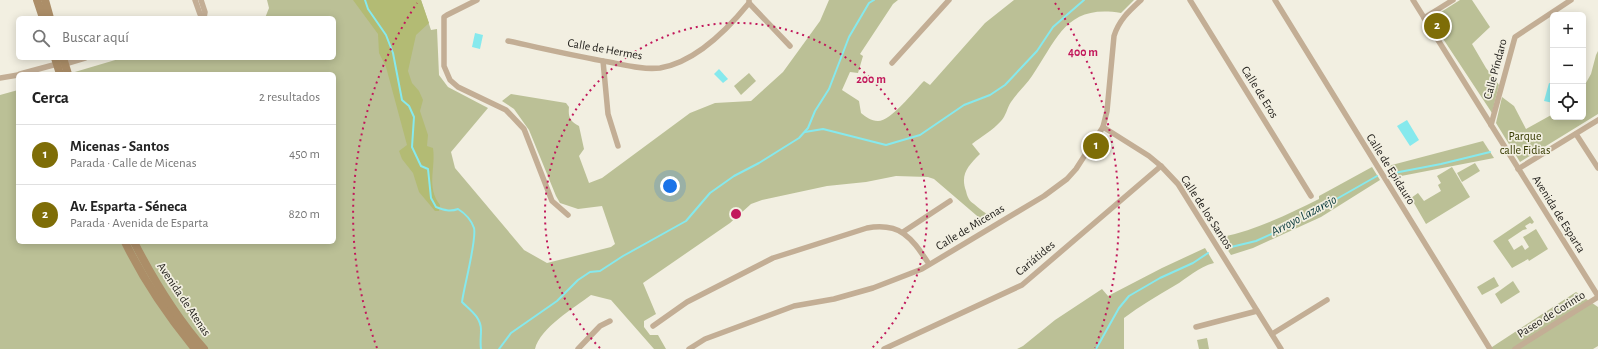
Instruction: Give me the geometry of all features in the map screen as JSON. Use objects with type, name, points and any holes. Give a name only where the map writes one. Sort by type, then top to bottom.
[{"type":"main road","points":[[37,0],[42,16]]},
{"type":"main road","points":[[45,0],[49,16]]},
{"type":"main road","points":[[60,61],[60,72]]},
{"type":"main road","points":[[60,61],[67,72]]},
{"type":"main road","name":"Avenida de Atenas","points":[[126,244],[142,274],[171,319],[195,349]]},
{"type":"main road","name":"Avenida de Atenas","points":[[135,244],[157,283],[177,314],[204,349]]},
{"type":"street","points":[[195,0],[200,14],[203,16]]},
{"type":"street","points":[[201,0],[205,12],[204,16]]},
{"type":"street","points":[[476,0],[444,17],[444,66],[450,80],[458,87],[506,110],[524,129],[552,201],[568,214]]},
{"type":"street","points":[[892,63],[949,0]]},
{"type":"street","name":"Calle de Micenas","points":[[689,349],[705,339],[794,306],[834,299],[894,281],[929,264],[1044,196],[1067,179],[1087,153],[1104,127],[1107,112],[1112,44],[1116,28],[1123,18],[1141,0]]},
{"type":"street","name":"Calle de Eros","points":[[1190,0],[1311,196]]},
{"type":"street","name":"Calle de Epidauro","points":[[1275,0],[1490,349]]},
{"type":"street","name":"Avenida de Esparta","points":[[1413,0],[1598,297]]},
{"type":"street","points":[[1424,18],[1453,0]]},
{"type":"street","name":"Calle Píndaro","points":[[1491,125],[1515,36],[1571,0]]},
{"type":"street","name":"Calle de Hermes","points":[[508,41],[635,67],[660,68],[685,60],[698,52],[731,23],[749,1],[790,46]]},
{"type":"street","points":[[25,72],[60,61]]},
{"type":"street","points":[[603,61],[608,114],[618,146]]},
{"type":"street","points":[[0,78],[16,75]]},
{"type":"street","points":[[1518,169],[1598,120]]},
{"type":"street","name":"Calle de los Santos","points":[[1104,127],[1149,156],[1178,184],[1280,349]]},
{"type":"street","points":[[1576,134],[1598,168]]},
{"type":"street","name":"Cariátides","points":[[884,349],[1022,285],[1161,166]]},
{"type":"street","points":[[903,232],[950,202]]},
{"type":"street","points":[[653,326],[687,302],[773,258],[867,228],[882,227],[903,232],[913,241],[929,264]]},
{"type":"street","name":"Paseo de Corinto","points":[[1516,349],[1598,297]]},
{"type":"street","points":[[1272,334],[1327,300]]},
{"type":"street","points":[[1196,327],[1257,311]]},
{"type":"street","points":[[578,349],[600,326],[610,321]]},
{"type":"green space","points":[[267,0],[421,0],[431,30],[437,29],[439,75],[448,87],[488,108],[451,152],[455,168],[524,250],[547,263],[611,247],[615,244],[602,206],[578,209],[560,203],[529,130],[514,109],[502,101],[511,94],[566,103],[569,107],[570,118],[579,126],[584,149],[579,156],[589,183],[602,178],[690,113],[715,103],[751,101],[783,72],[820,21],[829,0],[898,0],[893,4],[860,54],[863,56],[858,73],[850,72],[842,90],[859,101],[861,113],[871,120],[878,121],[883,120],[896,111],[924,81],[930,85],[985,23],[1014,0],[1134,0],[1121,13],[1102,12],[1088,14],[1076,19],[1066,27],[1057,37],[1030,79],[1011,102],[1003,119],[972,144],[980,154],[966,171],[964,185],[966,193],[968,198],[978,208],[991,217],[983,221],[934,179],[928,177],[896,176],[866,182],[827,186],[762,200],[751,204],[730,223],[643,283],[656,314],[644,321],[644,327],[650,335],[658,335],[666,349],[654,349],[611,300],[591,295],[550,326],[538,341],[535,349],[0,349],[0,95],[16,91],[16,244],[336,244],[336,72],[75,72],[115,60],[336,60],[336,16],[266,16],[269,8]]},
{"type":"green space","points":[[353,0],[421,0],[429,23],[416,35],[408,71],[412,83],[419,91],[423,100],[420,111],[428,135],[427,146],[433,148],[432,184],[433,191],[440,205],[439,211],[435,211],[419,192],[413,173],[402,159],[399,151],[407,145],[386,67],[379,53],[378,34]]},
{"type":"green space","points":[[1460,0],[1472,0],[1490,27],[1472,44],[1486,68],[1499,85],[1492,113],[1430,19]]},
{"type":"green space","name":"Parque calle Fidias","points":[[1598,51],[1598,114],[1520,162],[1496,123],[1502,97],[1514,106],[1526,129],[1550,116],[1550,120],[1586,120],[1586,83],[1591,74]]},
{"type":"green space","points":[[749,73],[756,81],[741,95],[734,86]]},
{"type":"green space","points":[[1483,141],[1494,158],[1396,177],[1388,166]]},
{"type":"green space","points":[[1475,163],[1480,171],[1462,182],[1457,173]]},
{"type":"green space","points":[[1372,167],[1380,180],[1321,217],[1253,248],[1231,255],[1221,240],[1222,237],[1260,226],[1307,205],[1319,199],[1319,196]]},
{"type":"green space","points":[[1452,167],[1470,197],[1426,224],[1411,198],[1418,193],[1424,201],[1441,191],[1438,185],[1441,183],[1437,176]]},
{"type":"green space","points":[[1530,216],[1534,222],[1525,226],[1527,229],[1508,240],[1514,250],[1522,245],[1525,250],[1529,247],[1523,237],[1536,229],[1548,249],[1529,261],[1528,259],[1512,268],[1493,241]]},
{"type":"green space","points":[[1205,248],[1214,263],[1198,270],[1124,318],[1124,349],[1017,349],[1023,346],[1055,320],[1102,289],[1108,296]]},
{"type":"green space","points":[[1494,277],[1499,286],[1482,295],[1477,287]]},
{"type":"green space","points":[[1513,281],[1520,292],[1501,304],[1495,294]]},
{"type":"green space","points":[[1576,292],[1598,307],[1598,346],[1593,349],[1489,349]]},
{"type":"green space","points":[[1207,338],[1209,349],[1199,349],[1197,340]]},
{"type":"water","points":[[475,33],[483,35],[480,49],[472,47]]},
{"type":"water","points":[[719,69],[728,79],[723,83],[714,74]]},
{"type":"water","points":[[1549,83],[1550,83],[1550,102],[1544,101]]},
{"type":"water","points":[[1407,120],[1419,140],[1410,146],[1397,126]]},
{"type":"waterway","points":[[365,0],[368,9],[386,35],[393,53],[402,100],[409,106],[414,117],[412,147],[421,166],[428,169],[431,198],[436,207],[447,210],[458,209],[461,211],[470,219],[474,228],[474,242],[462,302],[474,314],[481,325],[481,349]]},
{"type":"waterway","points":[[499,349],[511,333],[557,301],[578,280],[590,272],[600,271],[623,256],[686,221],[710,193],[734,176],[759,163],[799,138],[808,128],[815,111],[829,89],[849,37],[869,3],[874,0]]},
{"type":"waterway","points":[[805,132],[823,129],[886,145],[920,135],[964,105],[990,95],[1005,85],[1037,51],[1053,27],[1084,0]]},
{"type":"waterway","name":"Arroyo Lazarejo","points":[[1394,173],[1441,164],[1490,152]]},
{"type":"waterway","name":"Arroyo Lazarejo","points":[[1227,248],[1256,241],[1289,226],[1377,176]]},
{"type":"waterway","name":"Arroyo Lazarejo","points":[[1096,349],[1119,308],[1129,296],[1160,278],[1193,263],[1208,253]]},
{"type":"place","name":"Av. Esparta - Séneca","points":[[1437,26]]},
{"type":"place","name":"Micenas - Santos","points":[[1096,146]]}]
